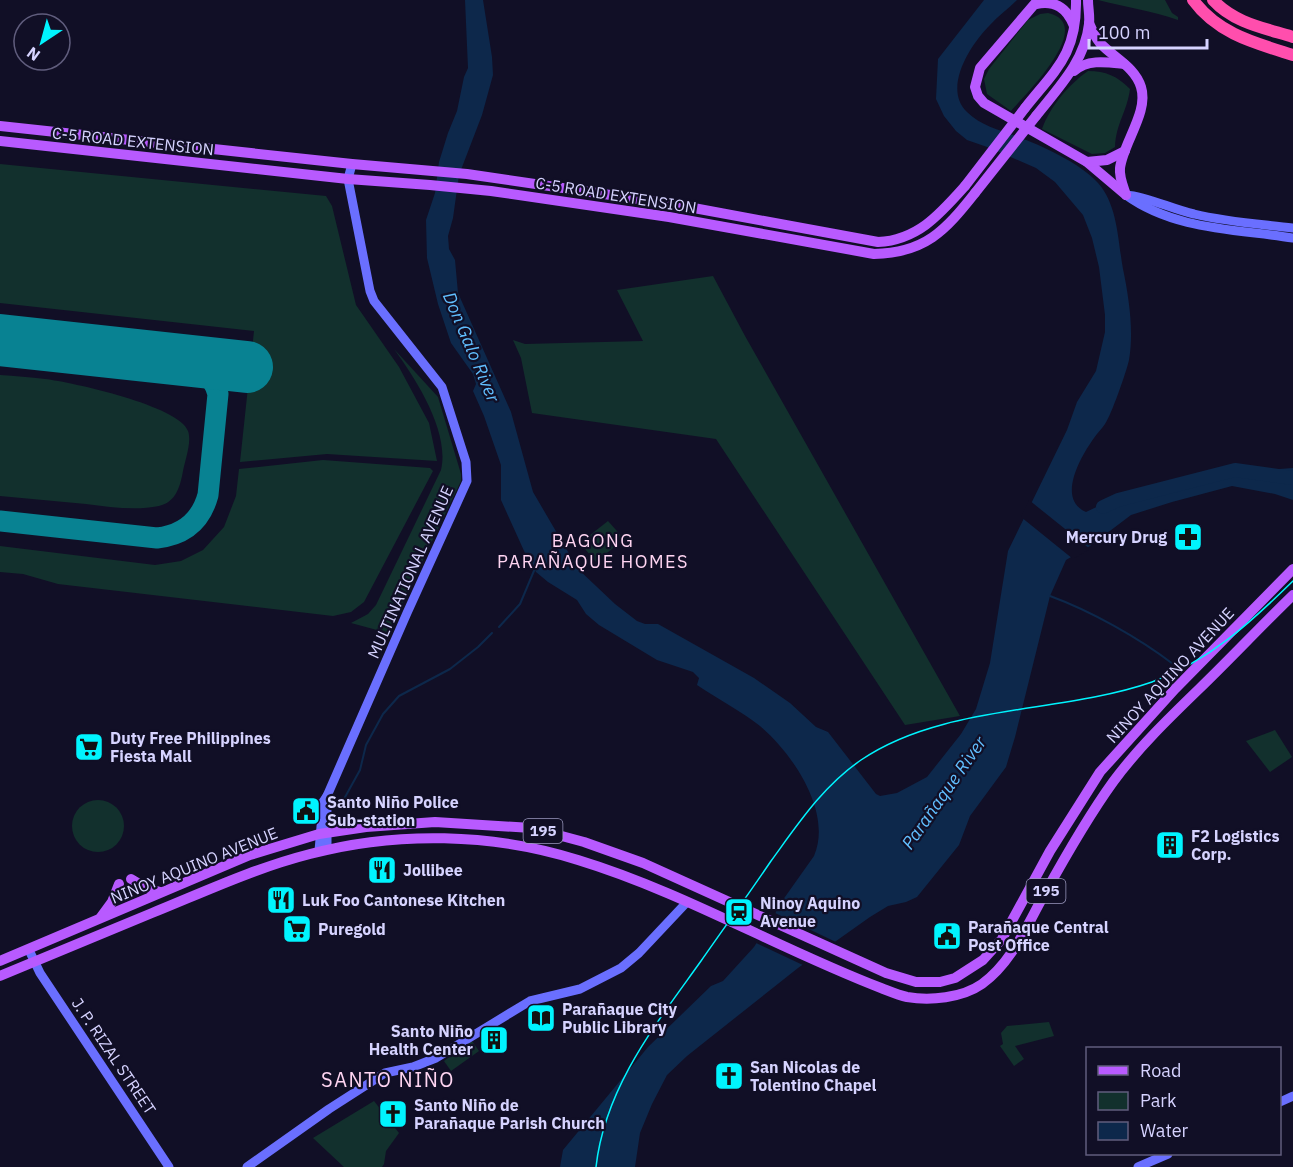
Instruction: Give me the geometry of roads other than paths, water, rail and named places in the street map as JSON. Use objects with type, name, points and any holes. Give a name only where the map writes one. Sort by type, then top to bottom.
[{"type":"highway","points":[[1193,0],[1208,17],[1226,31],[1245,40],[1293,55]]},
{"type":"highway","points":[[1213,0],[1225,12],[1242,21],[1293,37]]},
{"type":"main road","points":[[1075,29],[1071,18],[1061,6],[1045,0],[1037,2],[980,68],[975,81],[976,92],[988,107],[1087,162],[1126,195]]},
{"type":"main road","name":"C-5 ROAD EXTENSION","points":[[0,126],[351,164],[467,174],[672,204],[863,241],[890,241],[912,234],[930,223],[965,186],[1062,62],[1070,49],[1075,29],[1076,0]]},
{"type":"main road","name":"C-5 ROAD EXTENSION","points":[[0,141],[348,179],[464,188],[669,217],[862,254],[891,254],[919,246],[933,239],[954,219],[1067,77],[1079,57],[1089,23],[1088,0]]},
{"type":"main road","points":[[1089,23],[1100,43],[1138,80],[1143,94],[1120,170],[1126,195]]},
{"type":"main road","points":[[1067,77],[1086,63],[1124,64]]},
{"type":"main road","points":[[1087,162],[1107,160],[1125,151]]},
{"type":"main road","points":[[669,217],[672,204]]},
{"type":"main road","name":"NINOY AQUINO AVENUE","points":[[0,962],[250,855],[323,834],[366,827],[435,822],[532,828],[584,842],[643,863],[886,973],[916,982],[940,982],[955,978],[983,960],[1002,939],[1050,851],[1100,772],[1175,689],[1293,569]]},
{"type":"main road","name":"NINOY AQUINO AVENUE","points":[[0,976],[227,881],[323,850],[362,843],[408,840],[481,840],[528,846],[635,879],[858,979],[906,997],[940,998],[960,994],[979,986],[996,973],[1023,933],[1065,857],[1113,782],[1167,721],[1293,595]]},
{"type":"main road","points":[[1236,626],[1249,639]]},
{"type":"main road","points":[[578,860],[584,842]]},
{"type":"main road","points":[[131,879],[146,888],[160,892]]},
{"type":"main road","points":[[100,918],[112,902],[119,884]]},
{"type":"main road","points":[[1009,926],[1023,933]]},
{"type":"street","name":"MULTINATIONAL AVENUE","points":[[323,850],[327,796],[467,481],[466,462],[442,387],[374,301],[370,291],[348,179],[351,164]]},
{"type":"street","points":[[1126,195],[1140,196],[1172,208],[1214,219],[1293,228]]},
{"type":"street","points":[[1126,195],[1150,210],[1195,224],[1230,231],[1293,238]]},
{"type":"street","points":[[247,1167],[385,1073],[414,1067],[435,1058],[530,1001],[579,989],[621,968],[646,946],[687,902]]},
{"type":"street","name":"J. P. RIZAL STREET","points":[[28,950],[33,962],[169,1167]]},
{"type":"street","points":[[1138,1167],[1166,1155]]},
{"type":"water","name":"Parañaque River","points":[[465,0],[483,0],[493,75],[482,115],[459,175],[448,236],[449,249],[455,260],[458,293],[511,412],[533,492],[578,569],[615,604],[637,621],[645,624],[658,624],[754,678],[790,703],[816,727],[828,732],[876,794],[880,796],[897,793],[927,777],[961,734],[976,709],[990,663],[1008,551],[1067,430],[1077,402],[1096,371],[1105,332],[1099,267],[1092,238],[1083,215],[1055,182],[1036,168],[967,140],[944,116],[936,99],[938,59],[984,0],[1017,0],[983,33],[968,55],[958,79],[957,91],[960,102],[967,112],[990,127],[1048,150],[1090,175],[1105,192],[1116,224],[1130,314],[1129,360],[1108,419],[1083,455],[1074,477],[1072,488],[1077,506],[1086,512],[1107,502],[1134,498],[1231,473],[1293,468],[1293,500],[1275,494],[1232,486],[1131,515],[1090,546],[1066,560],[1050,596],[1006,767],[970,816],[959,845],[917,897],[888,906],[798,968],[687,1056],[667,1075],[640,1133],[635,1167],[560,1167],[563,1150],[648,1047],[711,986],[723,981],[754,947],[780,904],[814,856],[818,839],[818,821],[814,803],[796,767],[760,726],[697,685],[699,678],[693,672],[657,660],[599,625],[586,614],[577,600],[536,572],[501,500],[501,465],[473,391],[476,384],[473,374],[451,343],[438,304],[427,258],[426,220],[435,193],[439,162],[457,111],[468,68]]},
{"type":"waterway","points":[[1103,507],[1118,500],[1235,470],[1293,478]]},
{"type":"waterway","name":"Don Galo River","points":[[499,627],[520,604],[536,566]]},
{"type":"waterway","points":[[1050,596],[1082,609],[1114,626],[1173,664]]},
{"type":"waterway","name":"Don Galo River","points":[[339,808],[360,770],[366,745],[383,714],[399,696],[450,669],[492,633]]},
{"type":"tram line","points":[[596,1167],[601,1138],[610,1110],[621,1083],[650,1033],[801,820],[847,770],[893,742],[928,729],[965,719],[1079,700],[1152,682],[1210,652],[1245,626],[1293,581]]},
{"type":"place","name":"Mercury Drug","points":[[1188,537]]},
{"type":"place","name":"Duty Free Philippines Fiesta Mall","points":[[89,747]]},
{"type":"place","name":"Santo Niño Police Sub-station","points":[[306,811]]},
{"type":"place","name":"F2 Logistics Corp.","points":[[1170,845]]},
{"type":"place","name":"Jollibee","points":[[382,870]]},
{"type":"place","name":"Luk Foo Cantonese Kitchen","points":[[281,900]]},
{"type":"place","name":"Ninoy Aquino Avenue","points":[[739,912]]},
{"type":"place","name":"Puregold","points":[[297,929]]},
{"type":"place","name":"Parañaque Central Post Office","points":[[947,936]]},
{"type":"place","name":"Parañaque City Public Library","points":[[541,1018]]},
{"type":"place","name":"Santo Niño Health Center","points":[[494,1040]]},
{"type":"place","name":"San Nicolas de Tolentino Chapel","points":[[729,1076]]},
{"type":"place","name":"Santo Niño de Parañaque Parish Church","points":[[393,1114]]},
{"type":"district","name":"BAGONG PARAÑAQUE HOMES","points":[[593,551]]},
{"type":"district","name":"SANTO NIÑO","points":[[388,1080]]}]
